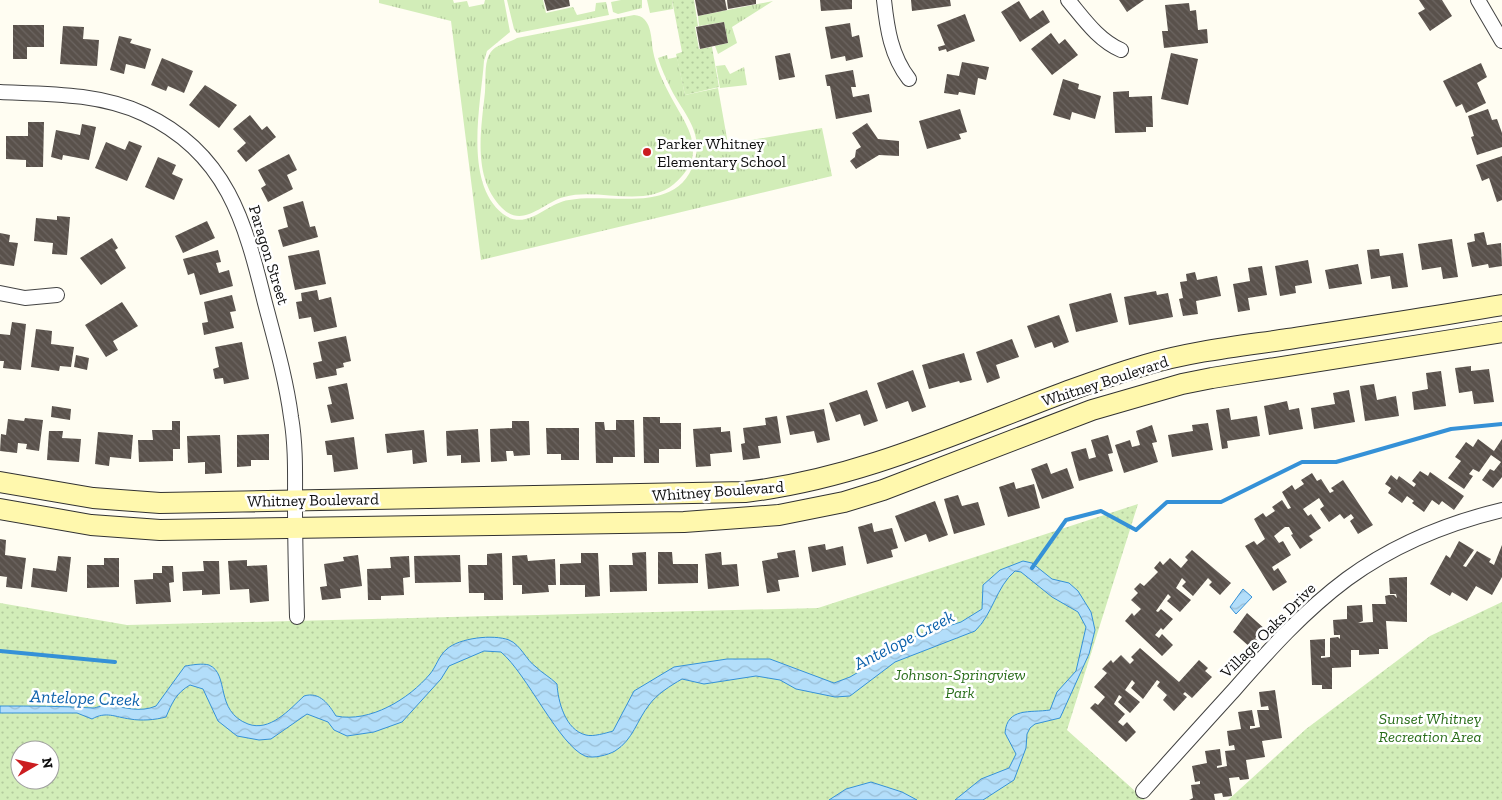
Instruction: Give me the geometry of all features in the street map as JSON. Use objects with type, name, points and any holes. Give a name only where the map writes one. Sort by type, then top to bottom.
[{"type":"street","points":[[884,0],[892,47],[901,68],[909,78]]},
{"type":"street","points":[[1068,0],[1096,34],[1108,45],[1121,50]]},
{"type":"street","points":[[1478,0],[1502,42]]},
{"type":"street","name":"Paragon Street","points":[[0,92],[65,94],[127,106],[153,119],[181,136],[215,172],[240,214],[248,237],[285,384],[294,448],[297,617]]},
{"type":"street","points":[[0,293],[25,298],[57,295]]},
{"type":"street","name":"Whitney Boulevard","points":[[0,482],[86,497],[133,502],[682,495],[775,489],[821,480],[875,464],[1082,385],[1148,364],[1208,351],[1502,306]]},
{"type":"street","name":"Whitney Boulevard","points":[[0,509],[76,523],[131,529],[708,522],[779,515],[844,502],[883,490],[1092,410],[1152,391],[1212,378],[1502,332]]},
{"type":"street","name":"Village Oaks Drive","points":[[1143,791],[1257,664],[1322,598],[1372,562],[1409,543],[1444,528],[1502,510]]},
{"type":"green space","points":[[379,0],[453,0],[454,3],[467,1],[469,7],[484,4],[485,0],[504,0],[510,32],[487,51],[484,61],[477,142],[483,183],[491,200],[503,214],[512,219],[528,218],[569,200],[586,198],[644,198],[661,195],[677,187],[689,175],[696,155],[696,137],[690,120],[671,89],[659,62],[658,58],[667,55],[668,59],[677,57],[685,95],[718,88],[728,144],[822,128],[832,176],[481,260],[451,21],[379,3]]},
{"type":"green space","points":[[507,0],[543,0],[546,13],[573,7],[577,15],[595,11],[596,3],[606,2],[609,15],[517,33],[514,29]]},
{"type":"green space","points":[[642,0],[642,8],[618,14],[613,12],[611,2]]},
{"type":"green space","points":[[647,0],[672,0],[673,9],[650,13]]},
{"type":"green space","points":[[672,0],[694,0],[698,26],[695,27],[699,49],[712,47],[719,87],[685,95],[676,54],[682,52]]},
{"type":"green space","points":[[773,1],[732,27],[737,43],[718,54],[715,46],[728,43],[724,22],[699,26],[698,16]]},
{"type":"green space","points":[[634,15],[640,16],[647,23],[658,69],[692,140],[691,162],[685,173],[674,184],[662,191],[649,195],[577,195],[556,200],[526,215],[510,214],[492,196],[482,168],[481,138],[486,68],[489,55],[498,46],[517,38]]},
{"type":"green space","points":[[725,65],[730,74],[744,67],[747,85],[720,88],[716,66]]},
{"type":"green space","name":"Johnson-Springview Park","points":[[1138,504],[1067,730],[1145,800],[0,800],[0,603],[127,625],[818,608]]},
{"type":"green space","name":"Sunset Whitney Recreation Area","points":[[1502,602],[1502,800],[1228,800],[1306,729],[1430,636]]},
{"type":"water","points":[[1023,561],[1032,563],[1052,579],[1069,583],[1078,591],[1091,612],[1095,630],[1089,654],[1060,718],[1035,724],[1030,728],[1027,734],[1026,748],[1014,780],[983,800],[955,800],[981,779],[1009,768],[1016,754],[1005,733],[1010,719],[1021,713],[1050,710],[1057,692],[1076,671],[1086,627],[1078,612],[1052,597],[1021,572],[1015,571],[1003,585],[986,617],[975,631],[895,662],[850,696],[835,697],[796,689],[780,680],[756,676],[704,684],[682,679],[664,690],[652,701],[631,736],[621,746],[615,751],[596,757],[585,756],[565,738],[511,662],[501,652],[484,651],[449,666],[441,679],[402,722],[374,732],[347,736],[334,730],[328,722],[307,714],[271,739],[259,740],[237,736],[218,721],[203,689],[190,685],[178,695],[166,717],[157,719],[139,720],[102,715],[92,719],[77,713],[0,713],[0,706],[93,708],[105,705],[132,709],[150,708],[156,706],[185,666],[203,664],[209,665],[215,670],[219,676],[226,702],[231,711],[237,718],[248,724],[256,726],[271,722],[279,718],[304,696],[310,695],[315,695],[323,700],[336,716],[362,716],[388,707],[411,692],[430,674],[442,654],[452,645],[476,638],[494,637],[513,642],[532,664],[557,684],[561,706],[573,727],[586,735],[596,735],[613,731],[634,691],[674,667],[727,659],[770,659],[834,683],[850,677],[867,667],[884,649],[907,639],[961,622],[982,609],[983,585],[1000,570]]},
{"type":"water","points":[[1243,589],[1252,597],[1236,614],[1230,607]]},
{"type":"water","points":[[871,782],[902,792],[917,800],[829,800],[846,789]]},
{"type":"building","points":[[544,0],[569,0],[570,6],[547,11]]},
{"type":"building","points":[[695,0],[725,0],[727,10],[698,16]]},
{"type":"building","points":[[727,0],[756,0],[756,4],[728,9]]},
{"type":"building","points":[[820,0],[852,0],[852,9],[821,11]]},
{"type":"building","points":[[911,0],[950,0],[951,6],[912,11]]},
{"type":"building","points":[[1119,0],[1144,0],[1127,12]]},
{"type":"building","points":[[1419,0],[1442,0],[1452,16],[1430,31],[1418,13],[1425,9]]},
{"type":"building","points":[[1019,1],[1030,19],[1043,10],[1050,22],[1020,42],[1001,12]]},
{"type":"building","points":[[1189,3],[1190,11],[1196,10],[1198,30],[1207,29],[1208,43],[1164,48],[1162,31],[1168,31],[1165,5]]},
{"type":"building","points":[[965,14],[975,41],[947,52],[946,49],[939,51],[938,47],[945,45],[937,25]]},
{"type":"building","points":[[724,22],[728,43],[700,49],[696,27]]},
{"type":"building","points":[[850,23],[852,37],[859,35],[863,57],[846,61],[845,56],[831,59],[825,27]]},
{"type":"building","points":[[13,25],[44,25],[44,47],[27,47],[27,59],[13,59]]},
{"type":"building","points":[[63,26],[84,27],[83,39],[99,40],[97,66],[60,64]]},
{"type":"building","points":[[1051,33],[1059,44],[1065,39],[1078,55],[1052,75],[1031,49]]},
{"type":"building","points":[[119,36],[132,39],[130,43],[151,49],[145,69],[126,64],[124,74],[110,70]]},
{"type":"building","points":[[790,53],[795,77],[779,80],[775,56]]},
{"type":"building","points":[[1171,53],[1198,59],[1188,105],[1161,99]]},
{"type":"building","points":[[162,58],[193,71],[184,93],[168,86],[166,91],[151,85]]},
{"type":"building","points":[[962,62],[989,67],[986,80],[978,78],[975,95],[959,92],[958,95],[944,93],[947,74],[959,76]]},
{"type":"building","points":[[1481,63],[1487,77],[1477,83],[1486,103],[1466,113],[1462,104],[1456,107],[1443,81]]},
{"type":"building","points":[[853,70],[856,87],[851,87],[853,97],[869,94],[872,112],[836,119],[830,86],[827,86],[825,75]]},
{"type":"building","points":[[1063,79],[1079,84],[1078,89],[1101,96],[1095,119],[1072,112],[1070,120],[1053,115]]},
{"type":"building","points":[[205,85],[237,105],[219,128],[189,105]]},
{"type":"building","points":[[1129,91],[1129,97],[1152,96],[1153,127],[1146,127],[1146,132],[1115,133],[1113,92]]},
{"type":"building","points":[[960,109],[967,132],[959,134],[961,139],[927,149],[919,121]]},
{"type":"building","points":[[1488,109],[1492,120],[1497,119],[1502,133],[1502,147],[1477,155],[1471,137],[1474,136],[1468,116]]},
{"type":"building","points":[[250,115],[262,130],[267,126],[276,137],[246,162],[237,151],[246,143],[233,129]]},
{"type":"building","points":[[28,122],[44,122],[43,167],[26,167],[26,160],[6,159],[6,136],[28,136]]},
{"type":"building","points":[[867,123],[878,139],[899,141],[899,156],[879,155],[856,169],[850,161],[855,157],[856,150],[861,147],[852,133]]},
{"type":"building","points":[[82,124],[96,127],[89,160],[63,155],[62,160],[51,157],[56,130],[80,135]]},
{"type":"building","points":[[129,141],[142,146],[127,181],[95,168],[106,142],[125,150]]},
{"type":"building","points":[[289,154],[297,170],[287,175],[293,189],[268,202],[261,188],[266,185],[258,170]]},
{"type":"building","points":[[1502,156],[1502,200],[1497,202],[1489,178],[1482,181],[1476,165]]},
{"type":"building","points":[[158,157],[176,165],[172,174],[183,179],[174,200],[145,187]]},
{"type":"building","points":[[303,201],[310,227],[315,226],[318,237],[283,247],[278,230],[288,227],[283,207]]},
{"type":"building","points":[[57,216],[70,217],[67,255],[52,254],[53,243],[34,241],[36,218],[57,220]]},
{"type":"building","points":[[207,221],[215,238],[183,253],[175,236]]},
{"type":"building","points":[[1484,232],[1487,245],[1501,243],[1502,266],[1489,268],[1488,264],[1472,267],[1467,243],[1475,241],[1474,234]]},
{"type":"building","points":[[0,233],[10,235],[9,242],[18,243],[14,266],[0,264]]},
{"type":"building","points":[[112,238],[118,248],[115,250],[126,268],[101,285],[80,258]]},
{"type":"building","points":[[1452,239],[1458,277],[1443,279],[1441,267],[1422,270],[1418,244]]},
{"type":"building","points":[[1379,249],[1380,256],[1403,253],[1408,287],[1392,289],[1390,276],[1371,279],[1367,250]]},
{"type":"building","points":[[218,250],[221,262],[216,263],[219,273],[229,270],[233,286],[200,295],[194,273],[188,275],[183,259]]},
{"type":"building","points":[[319,250],[326,284],[295,290],[288,256]]},
{"type":"building","points":[[1308,260],[1312,283],[1295,286],[1296,293],[1280,296],[1275,266]]},
{"type":"building","points":[[1358,264],[1362,284],[1329,289],[1325,270]]},
{"type":"building","points":[[1262,266],[1267,295],[1248,298],[1250,310],[1238,312],[1233,284],[1250,281],[1248,268]]},
{"type":"building","points":[[1195,272],[1197,280],[1217,276],[1221,296],[1196,301],[1198,314],[1183,316],[1179,299],[1183,298],[1180,282],[1187,281],[1186,274]]},
{"type":"building","points":[[317,290],[319,300],[331,297],[337,327],[314,332],[311,317],[299,319],[296,302],[302,301],[301,293]]},
{"type":"building","points":[[1156,291],[1157,295],[1168,293],[1173,317],[1129,325],[1124,297]]},
{"type":"building","points":[[1111,293],[1118,322],[1076,332],[1069,304]]},
{"type":"building","points":[[232,295],[236,311],[230,312],[234,328],[204,335],[202,323],[208,322],[204,302]]},
{"type":"building","points":[[122,302],[138,326],[113,341],[118,350],[106,357],[85,325]]},
{"type":"building","points":[[1059,315],[1069,342],[1054,348],[1052,342],[1035,348],[1027,326]]},
{"type":"building","points":[[12,322],[26,324],[21,370],[3,368],[4,361],[0,361],[0,334],[10,335]]},
{"type":"building","points":[[36,329],[52,331],[51,344],[74,347],[71,367],[60,366],[59,371],[31,367]]},
{"type":"building","points":[[346,336],[351,361],[343,363],[344,367],[336,369],[337,375],[316,379],[313,363],[322,361],[318,342]]},
{"type":"building","points":[[1012,339],[1019,357],[996,365],[1000,378],[987,383],[976,352]]},
{"type":"building","points":[[242,342],[249,379],[224,384],[223,378],[215,379],[213,369],[219,367],[215,347]]},
{"type":"building","points":[[964,353],[972,380],[960,383],[959,381],[929,389],[922,365]]},
{"type":"building","points":[[76,355],[89,358],[87,370],[74,367]]},
{"type":"building","points":[[1471,366],[1471,371],[1489,369],[1494,402],[1474,404],[1472,391],[1459,393],[1455,368]]},
{"type":"building","points":[[913,370],[926,407],[912,412],[908,401],[886,409],[877,383]]},
{"type":"building","points":[[1441,371],[1446,406],[1414,410],[1412,392],[1428,389],[1426,373]]},
{"type":"building","points":[[347,383],[354,419],[331,423],[327,405],[332,404],[328,387]]},
{"type":"building","points":[[1374,384],[1377,400],[1396,396],[1399,416],[1365,421],[1360,386]]},
{"type":"building","points":[[867,390],[878,421],[864,426],[860,414],[836,422],[829,403]]},
{"type":"building","points":[[1349,390],[1355,422],[1314,429],[1311,408],[1335,404],[1333,393]]},
{"type":"building","points":[[1287,401],[1289,410],[1299,408],[1303,429],[1269,435],[1264,406]]},
{"type":"building","points":[[52,406],[71,409],[70,420],[51,417]]},
{"type":"building","points":[[1229,408],[1231,420],[1257,416],[1260,436],[1227,441],[1228,448],[1222,449],[1216,410]]},
{"type":"building","points":[[824,409],[830,440],[817,443],[814,431],[790,435],[786,416]]},
{"type":"building","points":[[777,416],[781,443],[758,446],[760,458],[743,460],[741,444],[745,443],[743,428],[766,425],[765,418]]},
{"type":"building","points":[[643,417],[660,417],[660,423],[681,423],[681,449],[659,449],[659,463],[644,463]]},
{"type":"building","points":[[25,418],[43,420],[39,451],[26,449],[27,444],[18,443],[17,453],[0,451],[1,434],[6,435],[8,419],[24,421]]},
{"type":"building","points":[[616,420],[634,420],[635,457],[613,457],[613,463],[596,463],[595,422],[604,422],[605,430],[616,430]]},
{"type":"building","points":[[172,421],[180,421],[180,449],[173,449],[173,461],[139,462],[138,440],[153,440],[152,430],[172,430]]},
{"type":"building","points":[[512,421],[529,421],[530,455],[514,456],[513,451],[506,451],[507,461],[491,462],[490,429],[512,428]]},
{"type":"building","points":[[1208,423],[1213,450],[1172,457],[1168,435],[1193,431],[1192,425]]},
{"type":"building","points":[[1152,425],[1157,442],[1152,443],[1158,462],[1124,473],[1115,445],[1130,440],[1132,447],[1140,445],[1136,431]]},
{"type":"building","points":[[721,427],[721,432],[730,431],[732,452],[710,454],[711,466],[696,467],[693,429]]},
{"type":"building","points":[[546,428],[579,428],[579,460],[561,460],[561,454],[547,454]]},
{"type":"building","points":[[478,429],[480,462],[461,463],[461,455],[447,456],[446,431]]},
{"type":"building","points":[[424,430],[427,462],[413,464],[412,450],[387,453],[385,434]]},
{"type":"building","points":[[49,431],[63,431],[62,438],[81,439],[79,462],[47,460]]},
{"type":"building","points":[[98,432],[133,435],[131,459],[110,457],[109,466],[95,464]]},
{"type":"building","points":[[269,434],[269,460],[251,460],[251,466],[237,467],[237,435]]},
{"type":"building","points":[[220,435],[222,473],[205,474],[205,462],[188,463],[187,436]]},
{"type":"building","points":[[1108,435],[1113,453],[1108,454],[1113,471],[1079,481],[1071,452],[1086,448],[1089,459],[1096,457],[1091,440]]},
{"type":"building","points":[[354,437],[358,469],[334,472],[332,455],[327,455],[325,441]]},
{"type":"building","points":[[1478,439],[1494,451],[1502,439],[1502,477],[1493,488],[1482,480],[1490,469],[1494,471],[1501,462],[1491,455],[1479,472],[1473,469],[1469,474],[1473,476],[1464,489],[1448,478],[1461,461],[1455,457],[1466,442],[1473,447]]},
{"type":"building","points":[[1047,463],[1051,474],[1067,468],[1074,488],[1042,499],[1031,469]]},
{"type":"building","points":[[1420,471],[1428,476],[1430,472],[1464,496],[1454,510],[1442,501],[1439,505],[1432,500],[1424,512],[1412,503],[1414,501],[1407,496],[1402,503],[1388,493],[1391,488],[1385,484],[1391,475],[1397,480],[1399,476],[1414,487],[1416,484],[1412,481]]},
{"type":"building","points":[[1312,473],[1317,481],[1321,479],[1330,493],[1334,491],[1331,488],[1343,480],[1373,525],[1358,534],[1350,521],[1354,518],[1351,514],[1344,519],[1340,514],[1329,522],[1320,509],[1324,506],[1319,498],[1303,509],[1308,516],[1311,514],[1321,528],[1309,536],[1313,540],[1300,549],[1291,535],[1293,534],[1289,527],[1285,527],[1274,536],[1279,543],[1283,541],[1291,555],[1272,567],[1274,571],[1278,568],[1287,582],[1273,591],[1245,546],[1254,541],[1257,545],[1265,539],[1254,519],[1263,513],[1266,517],[1275,511],[1272,507],[1282,500],[1288,509],[1291,508],[1282,492],[1292,485],[1295,490],[1304,484],[1301,480]]},
{"type":"building","points":[[1014,482],[1016,489],[1034,484],[1040,508],[1008,517],[999,487]]},
{"type":"building","points":[[958,495],[962,506],[978,502],[985,525],[954,534],[944,499]]},
{"type":"building","points":[[935,501],[948,535],[929,542],[926,534],[905,542],[895,516]]},
{"type":"building","points":[[872,523],[874,532],[892,528],[898,548],[891,550],[893,557],[867,564],[858,527]]},
{"type":"building","points":[[0,539],[6,540],[5,555],[26,558],[22,589],[6,587],[7,577],[0,576]]},
{"type":"building","points":[[1459,541],[1474,550],[1463,566],[1466,567],[1477,551],[1491,559],[1489,562],[1494,565],[1502,545],[1502,577],[1492,595],[1476,586],[1467,601],[1452,592],[1450,596],[1430,584],[1446,555],[1450,558]]},
{"type":"building","points":[[825,544],[826,550],[843,546],[846,565],[812,572],[808,547]]},
{"type":"building","points":[[795,550],[799,577],[778,580],[780,591],[767,593],[762,561],[778,558],[777,553]]},
{"type":"building","points":[[1192,550],[1231,583],[1220,595],[1209,585],[1212,582],[1208,578],[1193,596],[1182,586],[1186,582],[1182,578],[1176,588],[1191,600],[1180,612],[1167,601],[1171,597],[1168,594],[1156,611],[1158,612],[1161,609],[1173,619],[1163,630],[1161,628],[1155,635],[1159,638],[1162,634],[1173,645],[1162,656],[1125,621],[1132,613],[1134,616],[1141,609],[1131,600],[1138,593],[1134,589],[1140,583],[1144,586],[1158,572],[1154,568],[1160,561],[1163,565],[1170,558],[1181,568],[1188,560],[1185,557]]},
{"type":"building","points":[[646,552],[647,591],[610,592],[609,565],[633,565],[632,553]]},
{"type":"building","points":[[658,552],[672,552],[673,564],[698,564],[698,583],[658,584]]},
{"type":"building","points":[[721,552],[722,565],[737,564],[739,586],[708,589],[705,554]]},
{"type":"building","points":[[502,553],[503,600],[484,600],[484,593],[469,593],[468,565],[487,565],[487,554]]},
{"type":"building","points":[[581,553],[598,553],[600,596],[585,597],[585,585],[560,585],[560,564],[581,563]]},
{"type":"building","points":[[358,555],[362,586],[340,589],[341,598],[322,600],[320,587],[327,586],[324,564],[344,561],[343,557]]},
{"type":"building","points":[[460,555],[461,582],[415,583],[414,556]]},
{"type":"building","points":[[527,555],[528,561],[555,559],[556,585],[548,585],[549,592],[522,594],[522,585],[513,585],[512,556]]},
{"type":"building","points":[[58,556],[71,557],[67,592],[31,587],[33,568],[56,571]]},
{"type":"building","points":[[409,556],[410,577],[403,578],[404,595],[381,596],[381,600],[368,600],[367,569],[391,568],[390,557]]},
{"type":"building","points":[[104,558],[119,558],[119,587],[87,588],[87,565],[104,565]]},
{"type":"building","points":[[247,560],[247,566],[267,565],[269,601],[250,603],[249,589],[230,590],[228,561]]},
{"type":"building","points":[[203,561],[219,561],[220,594],[202,595],[202,590],[183,591],[182,572],[204,571]]},
{"type":"building","points":[[162,566],[173,566],[174,582],[169,583],[171,602],[136,604],[134,580],[153,579],[153,573],[162,573]]},
{"type":"building","points":[[1407,577],[1407,622],[1386,621],[1388,649],[1379,649],[1379,654],[1359,655],[1359,650],[1351,650],[1351,667],[1332,668],[1332,689],[1322,689],[1322,685],[1312,685],[1310,640],[1325,639],[1325,656],[1321,656],[1321,658],[1330,657],[1330,638],[1338,637],[1340,639],[1340,635],[1334,635],[1333,620],[1347,619],[1347,606],[1362,605],[1363,621],[1358,623],[1373,622],[1372,604],[1386,604],[1385,596],[1389,595],[1394,595],[1397,598],[1396,594],[1390,594],[1389,578]]},
{"type":"building","points":[[1247,613],[1266,630],[1255,638],[1258,641],[1251,648],[1233,632]]},
{"type":"building","points":[[1140,648],[1179,682],[1199,660],[1208,668],[1205,671],[1212,677],[1192,698],[1185,692],[1183,694],[1187,697],[1174,711],[1163,700],[1167,695],[1157,686],[1160,682],[1157,680],[1143,699],[1131,688],[1135,683],[1132,680],[1125,690],[1140,702],[1130,713],[1118,702],[1122,697],[1119,695],[1114,704],[1125,714],[1118,722],[1123,726],[1127,722],[1136,732],[1126,742],[1090,708],[1095,703],[1098,705],[1105,697],[1094,687],[1107,673],[1102,669],[1111,660],[1113,663],[1121,655],[1130,664],[1134,660],[1131,657]]},
{"type":"building","points":[[1275,690],[1282,738],[1262,741],[1265,757],[1246,760],[1249,779],[1229,778],[1232,796],[1223,797],[1222,793],[1214,794],[1215,800],[1189,800],[1193,798],[1191,785],[1200,784],[1200,781],[1195,782],[1192,766],[1207,763],[1205,751],[1220,749],[1222,765],[1217,766],[1217,768],[1227,766],[1225,751],[1235,750],[1234,745],[1229,746],[1227,731],[1241,729],[1238,712],[1252,710],[1255,726],[1250,726],[1250,729],[1260,727],[1257,710],[1269,710],[1268,706],[1261,707],[1259,692]]},
{"type":"waterway","points":[[1032,568],[1066,520],[1101,511],[1136,530],[1167,502],[1221,502],[1302,462],[1336,462],[1451,429],[1502,424]]},
{"type":"waterway","points":[[0,651],[115,662]]},
{"type":"place","name":"Parker Whitney Elementary School","points":[[647,152]]},
{"type":"water label","name":"Antelope Creek","points":[[904,640]]},
{"type":"water label","name":"Antelope Creek","points":[[85,698]]}]
